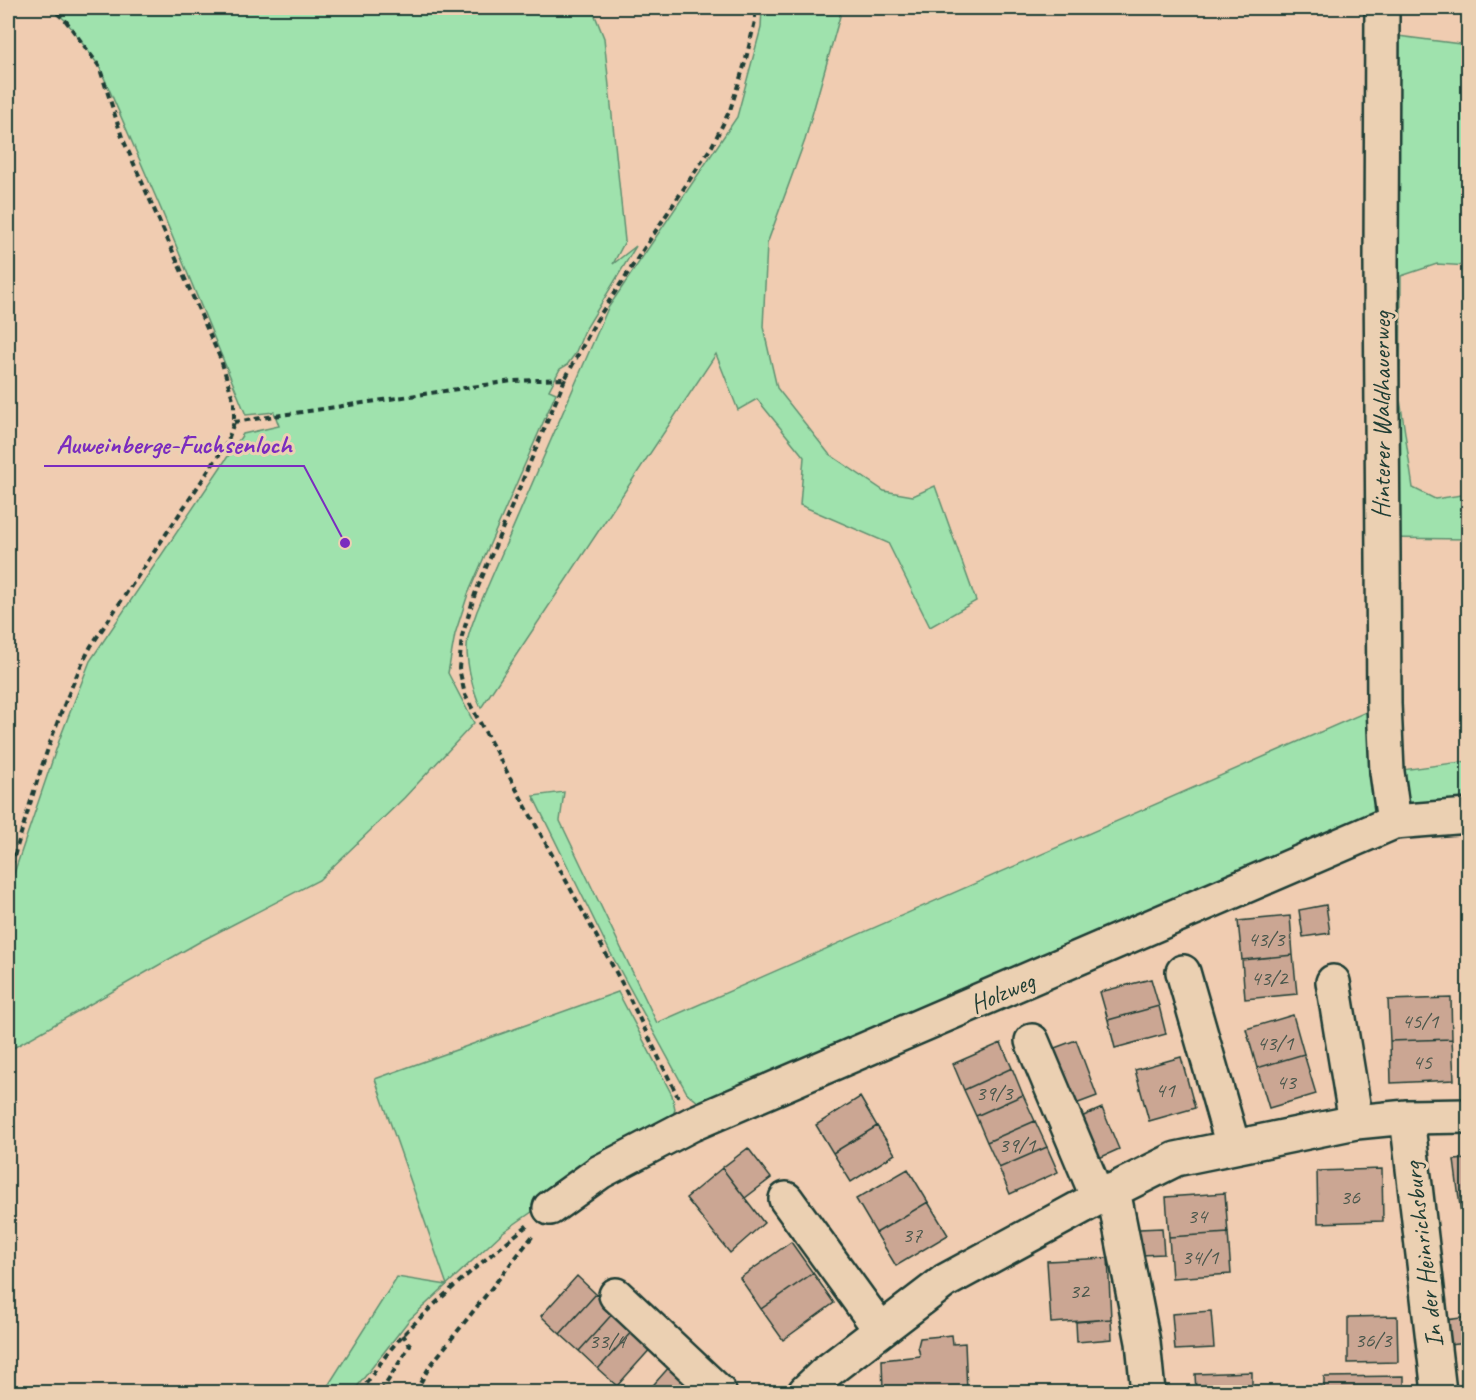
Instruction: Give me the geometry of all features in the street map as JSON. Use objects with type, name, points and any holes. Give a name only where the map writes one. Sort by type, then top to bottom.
[{"type":"street","name":"Hinterer Waldhauerweg","points":[[1382,8],[1384,704],[1394,822]]},
{"type":"street","name":"Holzweg","points":[[550,1208],[600,1172],[692,1124],[1394,822],[1468,816]]},
{"type":"street","points":[[1183,972],[1233,1146]]},
{"type":"street","points":[[1333,982],[1356,1122]]},
{"type":"street","points":[[1032,1041],[1105,1194],[1143,1342],[1148,1392]]},
{"type":"street","points":[[821,1386],[880,1329],[945,1281],[1105,1194],[1176,1159],[1356,1122],[1407,1117],[1468,1116]]},
{"type":"street","name":"In der Heinrichsburg","points":[[1407,1117],[1439,1392]]},
{"type":"street","points":[[786,1198],[880,1329]]},
{"type":"street","points":[[616,1295],[719,1392]]},
{"type":"path","points":[[8,876],[61,711],[90,646],[227,443],[234,422],[234,402],[221,360],[122,136],[99,66],[66,21],[51,8]]},
{"type":"path","points":[[692,1124],[624,987],[465,695],[459,668],[462,636],[475,594],[565,379],[596,321],[712,146],[730,110],[745,63],[755,8]]},
{"type":"path","points":[[234,422],[512,381],[565,379]]},
{"type":"path","points":[[360,1392],[403,1335],[490,1255],[550,1208]]},
{"type":"path","points":[[416,1392],[430,1366],[534,1236],[550,1208]]},
{"type":"path","points":[[381,1392],[410,1345],[403,1335]]},
{"type":"green space","points":[[51,8],[592,8],[604,38],[625,241],[613,264],[636,246],[585,330],[575,354],[567,365],[560,369],[549,390],[556,393],[468,594],[455,634],[448,673],[474,723],[404,798],[319,880],[201,941],[8,1051],[8,891],[60,738],[90,661],[243,434],[279,426],[274,412],[246,415],[99,66],[66,21]]},
{"type":"green space","points":[[762,8],[841,8],[805,140],[767,244],[763,327],[777,388],[829,454],[884,491],[913,496],[935,486],[976,601],[930,627],[888,543],[800,505],[804,457],[757,399],[738,410],[716,354],[481,708],[472,683],[467,655],[468,638],[477,611],[608,308],[737,117],[761,28]]},
{"type":"green space","points":[[1382,34],[1468,45],[1468,266],[1437,264],[1401,276],[1400,399],[1413,488],[1435,499],[1468,494],[1468,539],[1382,538]]},
{"type":"green space","points":[[1384,704],[1388,772],[1468,761],[1468,816],[1394,822],[709,1106],[698,1102],[687,1093],[610,952],[533,796],[564,792],[560,821],[657,1023]]},
{"type":"green space","points":[[618,992],[672,1095],[675,1109],[671,1123],[604,1162],[503,1232],[447,1285],[375,1079]]},
{"type":"green space","points":[[397,1277],[446,1285],[409,1320],[353,1392],[324,1392]]},
{"type":"building","points":[[1326,905],[1330,933],[1303,937],[1299,910]]},
{"type":"building","points":[[1290,916],[1293,955],[1242,960],[1238,921]]},
{"type":"building","points":[[1293,955],[1297,994],[1245,999],[1242,960]]},
{"type":"building","points":[[1151,979],[1159,1006],[1108,1020],[1100,992]]},
{"type":"building","points":[[1451,998],[1452,1039],[1390,1041],[1388,1000]]},
{"type":"building","points":[[1159,1006],[1166,1034],[1115,1048],[1108,1020]]},
{"type":"building","points":[[1293,1015],[1304,1054],[1257,1068],[1246,1029]]},
{"type":"building","points":[[1452,1039],[1454,1080],[1391,1083],[1390,1041]]},
{"type":"building","points":[[1076,1040],[1097,1096],[1073,1105],[1052,1049]]},
{"type":"building","points":[[1001,1043],[1012,1068],[964,1090],[953,1064]]},
{"type":"building","points":[[1304,1054],[1316,1094],[1269,1108],[1257,1068]]},
{"type":"building","points":[[1181,1057],[1195,1108],[1149,1121],[1135,1070]]},
{"type":"building","points":[[1012,1068],[1023,1095],[976,1116],[964,1090]]},
{"type":"building","points":[[1023,1095],[1035,1121],[987,1142],[976,1116]]},
{"type":"building","points":[[860,1097],[877,1126],[833,1153],[816,1125]]},
{"type":"building","points":[[1102,1108],[1119,1149],[1097,1159],[1079,1118]]},
{"type":"building","points":[[1035,1121],[1047,1147],[999,1168],[987,1142]]},
{"type":"building","points":[[877,1126],[895,1154],[851,1182],[833,1153]]},
{"type":"building","points":[[1047,1147],[1058,1172],[1010,1194],[999,1168]]},
{"type":"building","points":[[748,1148],[771,1178],[745,1198],[722,1168]]},
{"type":"building","points":[[1468,1159],[1468,1221],[1462,1222],[1454,1160]]},
{"type":"building","points":[[722,1168],[764,1223],[730,1253],[686,1198]]},
{"type":"building","points":[[908,1169],[928,1202],[876,1233],[856,1199]]},
{"type":"building","points":[[1382,1169],[1383,1221],[1318,1223],[1317,1171]]},
{"type":"building","points":[[1225,1193],[1228,1233],[1169,1237],[1166,1197]]},
{"type":"building","points":[[928,1202],[948,1235],[896,1266],[876,1233]]},
{"type":"building","points":[[1162,1228],[1164,1254],[1141,1255],[1139,1229]]},
{"type":"building","points":[[1228,1233],[1231,1274],[1172,1278],[1169,1237]]},
{"type":"building","points":[[791,1242],[813,1273],[761,1309],[740,1278]]},
{"type":"building","points":[[1468,1248],[1468,1285],[1465,1286],[1461,1249]]},
{"type":"building","points":[[1108,1258],[1111,1319],[1051,1323],[1047,1261]]},
{"type":"building","points":[[813,1273],[834,1303],[783,1340],[761,1309]]},
{"type":"building","points":[[577,1276],[596,1294],[560,1334],[541,1316]]},
{"type":"building","points":[[596,1294],[615,1311],[579,1351],[560,1334]]},
{"type":"building","points":[[615,1311],[634,1329],[598,1369],[579,1351]]},
{"type":"building","points":[[1211,1311],[1214,1348],[1175,1350],[1172,1314]]},
{"type":"building","points":[[1397,1316],[1398,1362],[1348,1363],[1348,1317]]},
{"type":"building","points":[[1468,1317],[1468,1343],[1449,1345],[1446,1320]]},
{"type":"building","points":[[1111,1319],[1112,1339],[1077,1342],[1076,1322]]},
{"type":"building","points":[[634,1329],[653,1346],[617,1386],[598,1369]]},
{"type":"building","points":[[952,1335],[953,1344],[965,1343],[967,1392],[883,1392],[882,1360],[920,1356],[918,1346],[920,1338]]},
{"type":"building","points":[[671,1365],[690,1381],[681,1392],[647,1392]]},
{"type":"building","points":[[1252,1372],[1252,1392],[1196,1392],[1195,1374]]},
{"type":"building","points":[[1404,1376],[1404,1392],[1324,1392],[1324,1377]]},
{"type":"place","name":"Auweinberge-Fuchsenloch","points":[[345,543]]}]
